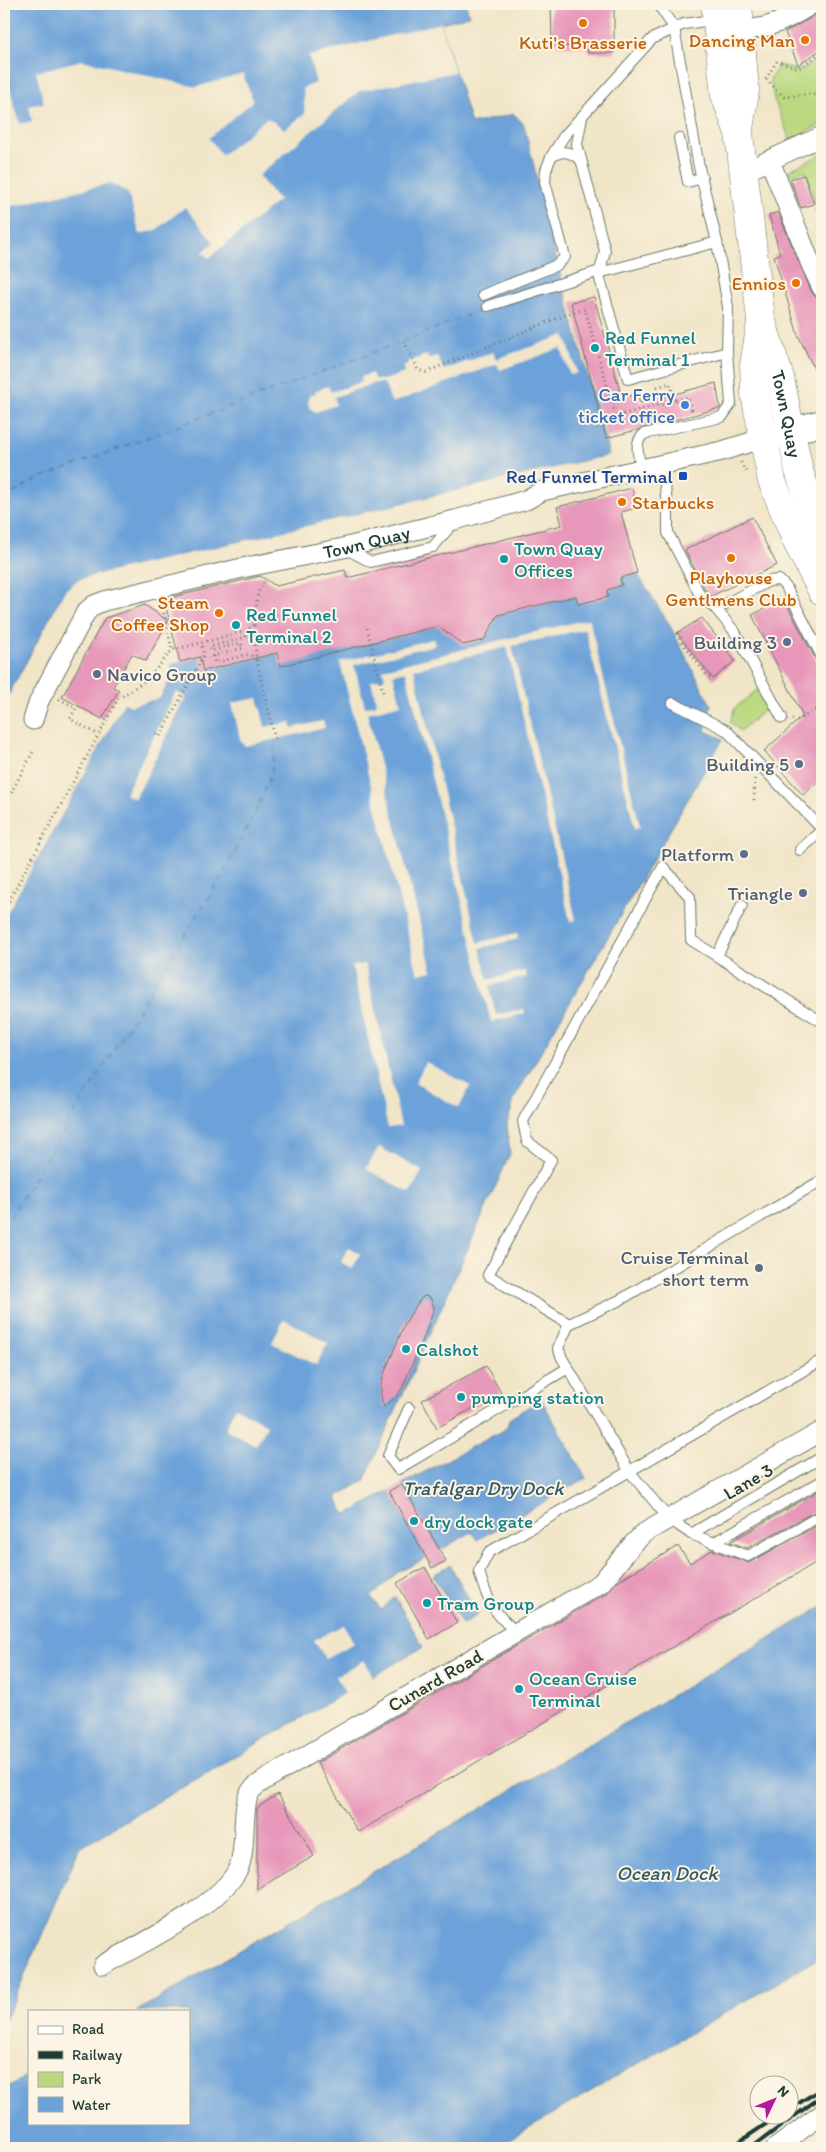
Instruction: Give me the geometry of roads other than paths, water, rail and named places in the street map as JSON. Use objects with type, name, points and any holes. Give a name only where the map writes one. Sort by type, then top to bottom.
[{"type":"main road","name":"Town Quay","points":[[728,15],[725,95],[739,132],[761,319],[777,364],[799,471],[822,536]]},
{"type":"main road","name":"Town Quay","points":[[761,319],[754,365],[755,394],[772,481],[797,542],[822,591]]},
{"type":"street","points":[[728,15],[778,23],[812,4]]},
{"type":"street","points":[[744,171],[770,161],[822,136]]},
{"type":"street","points":[[770,161],[822,288]]},
{"type":"street","points":[[764,438],[822,422]]},
{"type":"street","name":"Town Quay","points":[[32,720],[39,702],[86,612],[94,605],[104,601],[242,568],[343,548],[526,500],[542,491],[722,451],[764,438]]},
{"type":"street","name":"Cunard Road","points":[[103,1965],[202,1907],[225,1888],[239,1868],[245,1833],[245,1808],[250,1792],[263,1781],[601,1583],[644,1533],[822,1431]]},
{"type":"street","points":[[776,2148],[822,2114]]},
{"type":"lane","points":[[641,468],[637,444],[644,434],[722,418],[731,404],[727,352],[728,306],[717,242],[702,178],[674,28],[658,4]]},
{"type":"lane","points":[[484,295],[557,265],[565,257],[545,182],[546,170],[564,136],[652,39],[674,28],[728,15]]},
{"type":"lane","points":[[582,116],[577,144],[604,245],[604,258],[600,272],[628,379],[727,352]]},
{"type":"lane","points":[[678,138],[688,182],[702,178]]},
{"type":"lane","points":[[552,157],[558,153],[568,152],[581,160]]},
{"type":"lane","points":[[488,306],[562,282],[717,242]]},
{"type":"lane","points":[[662,463],[668,511],[668,533],[700,595],[716,609],[735,632],[782,718]]},
{"type":"lane","points":[[716,609],[769,581],[779,580],[786,587],[822,658]]},
{"type":"lane","points":[[673,703],[726,730],[822,829],[800,850]]},
{"type":"lane","points":[[569,1324],[488,1275],[551,1160],[527,1140],[523,1121],[663,867],[690,897],[690,940],[822,1022]]},
{"type":"lane","points":[[717,956],[742,905]]},
{"type":"lane","points":[[822,1180],[620,1300],[569,1324],[558,1348],[562,1358],[630,1472],[668,1518],[691,1534],[748,1556],[822,1515]]},
{"type":"lane","points":[[517,1632],[502,1621],[486,1596],[478,1571],[489,1552],[822,1360]]},
{"type":"lane","points":[[409,1408],[388,1456],[398,1469],[568,1368]]},
{"type":"lane","name":"Lane 3","points":[[691,1534],[822,1457]]},
{"type":"lane","points":[[713,1543],[822,1481]]},
{"type":"water","points":[[4,4],[466,4],[469,16],[441,23],[471,124],[514,114],[524,125],[559,270],[609,455],[80,579],[65,590],[4,703]]},
{"type":"water","points":[[637,573],[669,624],[711,705],[705,731],[723,739],[515,1097],[507,1124],[510,1154],[364,1481],[336,1497],[346,1515],[389,1491],[426,1558],[397,1573],[371,1597],[381,1610],[395,1597],[423,1647],[80,1847],[4,2023],[4,919],[124,703],[131,706],[160,698],[172,675],[169,664],[200,657],[277,653],[281,666],[438,626],[607,590],[620,578]]},
{"type":"water","name":"Trafalgar Dry Dock","points":[[541,1399],[586,1478],[477,1540],[472,1532],[440,1550],[402,1484],[507,1428],[509,1419]]},
{"type":"water","points":[[450,1565],[478,1615],[462,1624],[433,1575]]},
{"type":"water","name":"Ocean Dock","points":[[822,1607],[822,1956],[494,2148],[4,2148],[4,2089],[28,2076],[28,2124],[190,2124],[190,2010],[139,2010]]},
{"type":"railway","points":[[798,2104],[818,2091]]},
{"type":"railway","points":[[751,2148],[822,2096]]},
{"type":"railway","points":[[730,2148],[766,2124]]},
{"type":"place","name":"Kuti's Brasserie","points":[[583,23]]},
{"type":"place","name":"Dancing Man","points":[[805,40]]},
{"type":"place","name":"Ennios","points":[[796,283]]},
{"type":"place","name":"Red Funnel Terminal 1","points":[[595,348]]},
{"type":"place","name":"Car Ferry ticket office","points":[[685,405]]},
{"type":"place","name":"Red Funnel Terminal","points":[[683,476]]},
{"type":"place","name":"Starbucks","points":[[622,502]]},
{"type":"place","name":"Playhouse Gentlmens Club","points":[[731,558]]},
{"type":"place","name":"Town Quay Offices","points":[[504,559]]},
{"type":"place","name":"Steam Coffee Shop","points":[[219,613]]},
{"type":"place","name":"Red Funnel Terminal 2","points":[[236,625]]},
{"type":"place","name":"Building 3","points":[[787,642]]},
{"type":"place","name":"Navico Group","points":[[97,674]]},
{"type":"place","name":"Building 5","points":[[799,764]]},
{"type":"place","name":"Platform","points":[[744,854]]},
{"type":"place","name":"Triangle","points":[[803,893]]},
{"type":"place","name":"Cruise Terminal short term","points":[[759,1268]]},
{"type":"place","name":"Calshot","points":[[406,1349]]},
{"type":"place","name":"pumping station","points":[[461,1397]]},
{"type":"place","name":"dry dock gate","points":[[414,1521]]},
{"type":"place","name":"Tram Group","points":[[427,1603]]},
{"type":"place","name":"Ocean Cruise Terminal","points":[[519,1689]]}]
